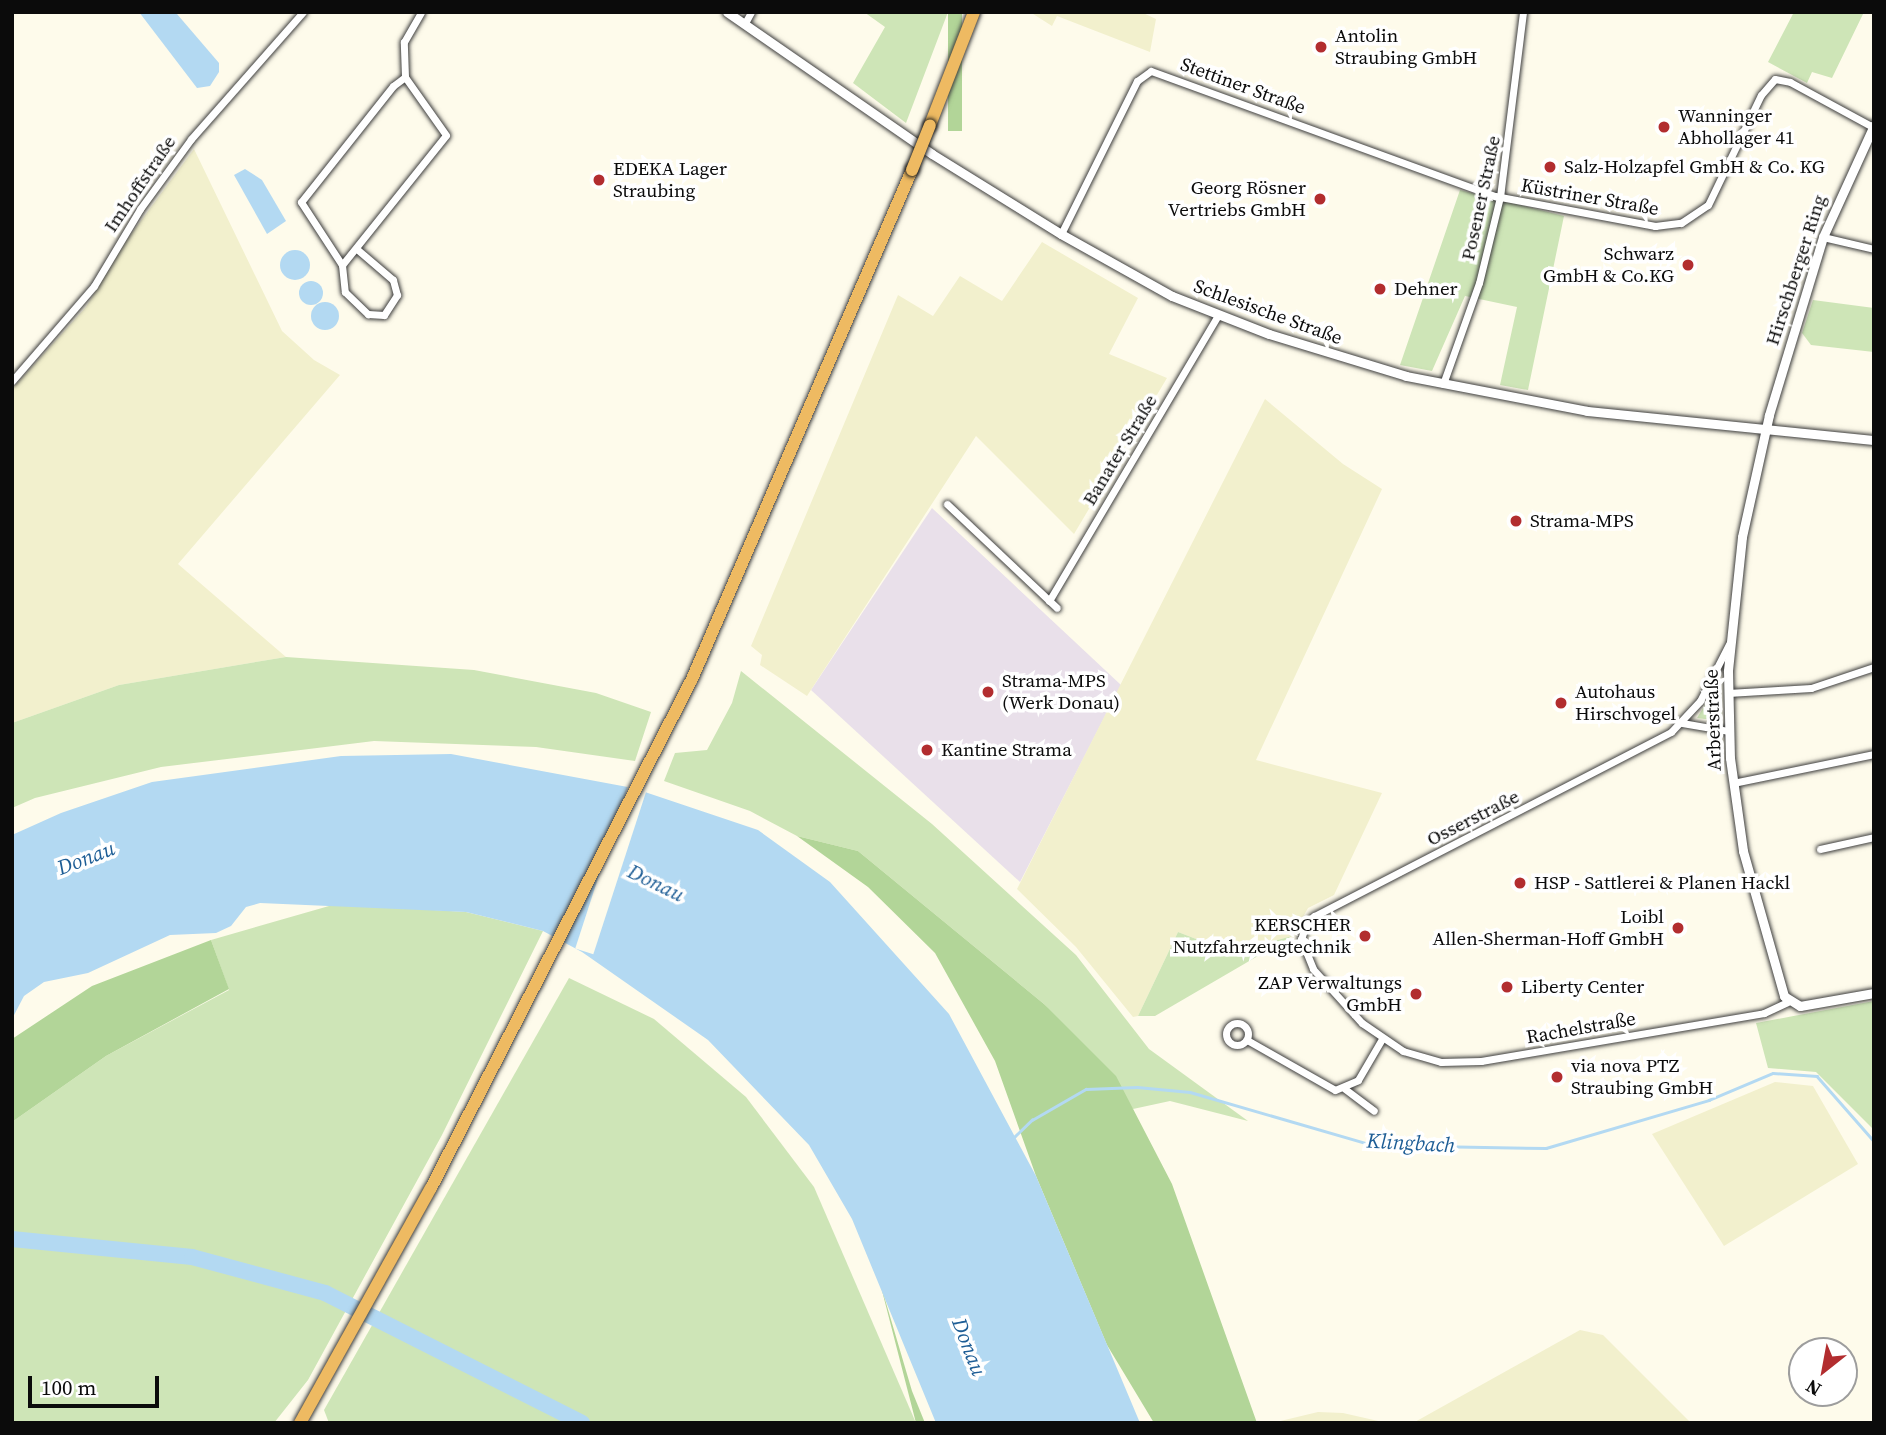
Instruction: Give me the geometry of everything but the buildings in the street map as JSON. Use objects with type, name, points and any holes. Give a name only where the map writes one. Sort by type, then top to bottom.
[{"type":"highway","points":[[300,1423],[432,1188],[673,718],[912,170],[974,12]]},
{"type":"street","name":"Imhoffstraße","points":[[12,382],[94,286],[140,209],[191,139],[303,12]]},
{"type":"street","points":[[342,265],[358,250],[446,135],[405,77],[404,42],[421,12]]},
{"type":"street","name":"Schlesische Straße","points":[[727,12],[932,153],[1060,234],[1146,283],[1218,315],[1313,349],[1443,384],[1613,415],[1765,432],[1874,440]]},
{"type":"street","points":[[745,23],[751,12]]},
{"type":"street","name":"Posener Straße","points":[[1443,384],[1475,296],[1500,197],[1523,12]]},
{"type":"street","name":"Stettiner Straße","points":[[1060,234],[1137,81],[1151,71],[1500,197]]},
{"type":"street","points":[[358,250],[393,280],[397,295],[384,315],[368,314],[345,292],[342,265],[301,202],[393,86],[405,77]]},
{"type":"street","name":"Küstriner Straße","points":[[1500,197],[1655,226],[1689,219],[1714,198],[1760,95],[1775,79],[1790,82],[1873,126]]},
{"type":"street","name":"Hirschberger Ring","points":[[1765,432],[1823,237],[1873,126]]},
{"type":"street","points":[[1823,237],[1874,249]]},
{"type":"street","name":"Banater Straße","points":[[1049,601],[1218,315]]},
{"type":"street","name":"Arberstraße","points":[[1765,432],[1742,537],[1729,644],[1729,731],[1733,783],[1752,892],[1788,1002]]},
{"type":"street","points":[[947,503],[1057,608]]},
{"type":"street","name":"Osserstraße","points":[[1305,954],[1302,932],[1314,916],[1649,745],[1682,723],[1711,682],[1729,644]]},
{"type":"street","points":[[1728,693],[1811,688],[1874,667]]},
{"type":"street","points":[[1682,723],[1729,731]]},
{"type":"street","points":[[1733,783],[1874,754]]},
{"type":"street","points":[[1819,849],[1874,837]]},
{"type":"street","name":"Rachelstraße","points":[[1305,954],[1343,1004],[1382,1039],[1422,1058],[1480,1061],[1763,1013],[1788,1002]]},
{"type":"street","points":[[1788,1002],[1800,1006],[1874,993]]},
{"type":"street","points":[[1345,1089],[1365,1071],[1382,1039]]},
{"type":"street","points":[[1247,1040],[1315,1082],[1345,1089],[1374,1111]]},
{"type":"shaded area","points":[[1030,12],[1141,12],[1156,19],[1150,52],[1057,16],[1052,26]]},
{"type":"shaded area","points":[[194,149],[282,331],[314,360],[340,375],[178,564],[286,657],[119,685],[12,723],[12,389],[86,307],[126,241]]},
{"type":"shaded area","points":[[1042,242],[1138,298],[1109,354],[1167,378],[1074,534],[976,436],[807,696],[760,665],[762,655],[751,646],[898,295],[933,316],[960,276],[1002,301]]},
{"type":"shaded area","points":[[1265,399],[1343,464],[1382,489],[1256,760],[1382,793],[1334,895],[1308,908],[1292,936],[1252,947],[1222,949],[1178,932],[1138,1016],[1133,1017],[1076,947],[1017,889]]},
{"type":"shaded area","points":[[932,508],[1121,685],[1020,882],[811,690]]},
{"type":"shaded area","points":[[1775,1082],[1813,1086],[1858,1164],[1724,1246],[1652,1134]]},
{"type":"shaded area","points":[[1580,1330],[1603,1335],[1691,1423],[1413,1423]]},
{"type":"shaded area","points":[[1318,1412],[1343,1413],[1387,1423],[1272,1423]]},
{"type":"green space","points":[[864,12],[948,12],[906,123],[853,83],[885,27]]},
{"type":"green space","points":[[948,12],[962,12],[962,131],[948,131]]},
{"type":"green space","points":[[1794,12],[1864,12],[1832,78],[1812,72],[1807,83],[1768,62]]},
{"type":"green space","points":[[1460,190],[1564,216],[1528,390],[1500,385],[1517,307],[1465,296],[1432,371],[1400,365]]},
{"type":"green space","points":[[1813,300],[1874,308],[1874,352],[1811,345],[1802,333]]},
{"type":"green space","points":[[286,657],[474,670],[596,693],[651,712],[635,761],[536,747],[374,741],[161,767],[35,798],[12,808],[12,723],[119,685]]},
{"type":"green space","points":[[741,671],[932,824],[1076,955],[1149,1049],[1248,1121],[1170,1101],[1133,1109],[1044,1004],[858,851],[797,836],[750,811],[664,781],[675,753],[707,750],[732,703]]},
{"type":"green space","points":[[1717,693],[1722,700],[1722,721],[1697,718],[1711,695]]},
{"type":"green space","points":[[797,836],[858,851],[1044,1004],[1116,1076],[1172,1184],[1257,1423],[1154,1423],[1107,1345],[1036,1176],[995,1061],[935,953],[868,887]]},
{"type":"green space","points":[[336,904],[466,912],[543,931],[442,1135],[308,1380],[274,1423],[12,1423],[12,1122],[106,1056],[229,990],[211,940]]},
{"type":"green space","points":[[1178,932],[1222,949],[1252,947],[1292,936],[1155,1016],[1138,1016]]},
{"type":"green space","points":[[211,940],[229,989],[106,1056],[12,1122],[12,1039],[92,986]]},
{"type":"green space","points":[[569,978],[654,1019],[746,1097],[814,1187],[916,1423],[329,1423],[324,1410]]},
{"type":"green space","points":[[1874,1001],[1874,1130],[1816,1072],[1768,1068],[1756,1023]]},
{"type":"green space","points":[[879,1279],[912,1391],[925,1423],[916,1423]]},
{"type":"water","points":[[139,12],[177,14],[219,63],[219,72],[210,86],[197,88]]},
{"type":"water","points":[[245,169],[262,180],[286,221],[267,234],[234,175]]},
{"type":"water","points":[[295,250],[306,254],[310,265],[306,276],[295,280],[284,276],[280,265],[284,254]]},
{"type":"water","points":[[311,281],[322,288],[323,293],[316,304],[311,305],[300,298],[299,293],[306,282]]},
{"type":"water","points":[[325,302],[335,306],[339,316],[335,326],[325,330],[315,326],[311,316],[315,306]]},
{"type":"water","name":"Donau","points":[[451,754],[633,788],[758,830],[830,882],[949,1014],[1036,1176],[1140,1423],[936,1423],[852,1219],[809,1145],[708,1040],[582,952],[543,931],[466,912],[260,903],[246,907],[231,926],[216,933],[170,935],[88,973],[44,982],[24,996],[12,1019],[12,835],[61,813],[152,782],[341,756]]},
{"type":"pier","points":[[629,783],[647,789],[593,954],[575,948]]},
{"type":"waterway","name":"Klingbach","points":[[1012,1139],[1032,1120],[1086,1089],[1137,1087],[1190,1092],[1373,1145],[1546,1148],[1709,1100],[1773,1073],[1817,1076],[1874,1141]]},
{"type":"waterway","points":[[12,1239],[192,1257],[325,1293],[582,1423]]},
{"type":"place","name":"Antolin Straubing GmbH","points":[[1321,47]]},
{"type":"place","name":"Wanninger Abhollager 41","points":[[1664,127]]},
{"type":"place","name":"Salz-Holzapfel GmbH & Co. KG","points":[[1550,167]]},
{"type":"place","name":"EDEKA Lager Straubing","points":[[599,180]]},
{"type":"place","name":"Georg Rösner Vertriebs GmbH","points":[[1320,199]]},
{"type":"place","name":"Schwarz GmbH & Co.KG","points":[[1688,265]]},
{"type":"place","name":"Dehner","points":[[1380,289]]},
{"type":"place","name":"Strama-MPS","points":[[1516,521]]},
{"type":"place","name":"Strama-MPS (Werk Donau)","points":[[988,692]]},
{"type":"place","name":"Autohaus Hirschvogel","points":[[1561,703]]},
{"type":"place","name":"Kantine Strama","points":[[927,750]]},
{"type":"place","name":"HSP - Sattlerei & Planen Hackl","points":[[1520,883]]},
{"type":"place","name":"Loibl Allen-Sherman-Hoff GmbH","points":[[1678,928]]},
{"type":"place","name":"KERSCHER Nutzfahrzeugtechnik","points":[[1365,936]]},
{"type":"place","name":"Liberty Center","points":[[1507,987]]},
{"type":"place","name":"ZAP Verwaltungs GmbH","points":[[1416,994]]},
{"type":"place","name":"via nova PTZ Straubing GmbH","points":[[1557,1077]]}]
